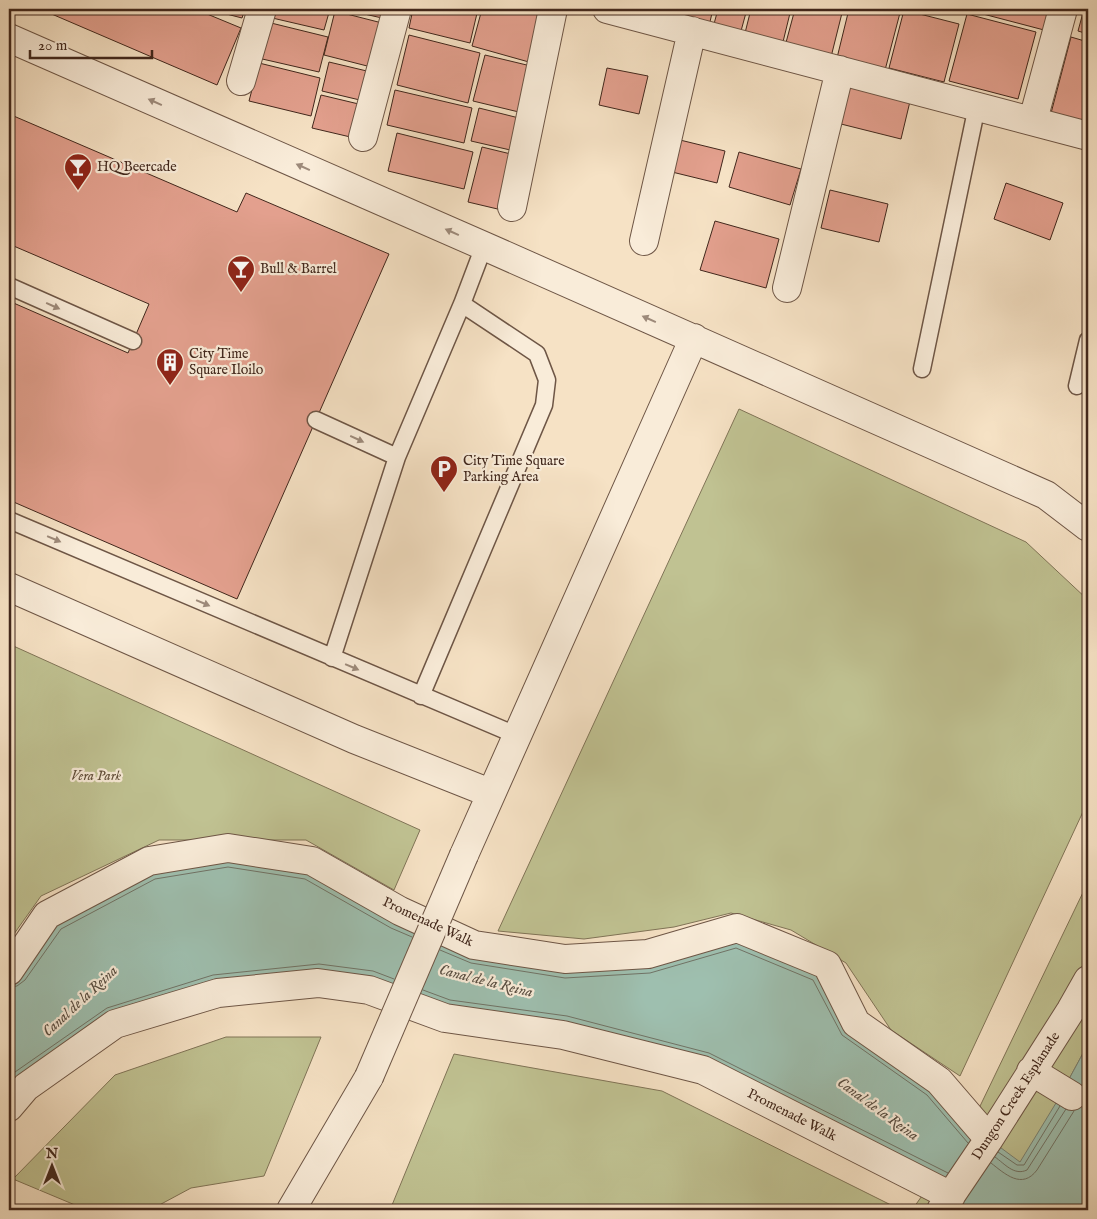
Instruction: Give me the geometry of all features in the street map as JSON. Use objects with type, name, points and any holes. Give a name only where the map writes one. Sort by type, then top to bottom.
[{"type":"street","points":[[242,81],[262,9]]},
{"type":"street","points":[[363,137],[397,9]]},
{"type":"street","points":[[512,207],[553,9]]},
{"type":"street","points":[[607,9],[1088,136]]},
{"type":"street","points":[[1033,120],[1063,9]]},
{"type":"street","points":[[644,241],[692,31]]},
{"type":"street","points":[[9,38],[694,338],[1046,495],[1088,527]]},
{"type":"street","points":[[787,288],[840,70]]},
{"type":"street","points":[[291,1210],[369,1077],[490,793],[694,338]]},
{"type":"street","points":[[9,588],[354,739],[490,793]]},
{"type":"street","name":"Promenade Walk","points":[[9,971],[47,915],[149,861],[228,848],[312,861],[400,911],[474,944],[501,949],[565,959],[648,954],[737,928],[827,965],[856,1023],[939,1080],[989,1139]]},
{"type":"street","name":"Dungon Creek Esplanade","points":[[946,1203],[989,1139],[1088,980]]},
{"type":"street","name":"Promenade Walk","points":[[9,1107],[26,1087],[115,1024],[218,993],[318,983],[369,990],[445,1018],[563,1034],[703,1070],[946,1203]]},
{"type":"street","points":[[1031,1071],[1072,1096]]},
{"type":"lane","points":[[922,369],[977,106]]},
{"type":"lane","points":[[332,658],[397,457],[462,304],[484,246]]},
{"type":"lane","points":[[9,286],[133,341]]},
{"type":"lane","points":[[421,696],[544,405],[547,380],[536,354],[462,304]]},
{"type":"lane","points":[[1077,386],[1088,340]]},
{"type":"lane","points":[[316,420],[397,457]]},
{"type":"lane","points":[[9,520],[516,736]]},
{"type":"green space","points":[[739,409],[1026,542],[1088,600],[1088,801],[960,1076],[891,1030],[846,963],[791,930],[731,913],[674,927],[584,939],[498,931]]},
{"type":"green space","name":"Vera Park","points":[[9,644],[420,830],[394,890],[306,840],[159,840],[41,896],[9,941]]},
{"type":"green space","points":[[1088,882],[1088,1044],[1056,1103],[1050,1210],[912,1210],[969,1129]]},
{"type":"green space","points":[[226,1037],[321,1037],[264,1176],[191,1188],[150,1210],[87,1210],[13,1179],[115,1075]]},
{"type":"green space","points":[[454,1054],[662,1091],[891,1205],[888,1210],[390,1210]]},
{"type":"water","name":"Canal de la Reina","points":[[149,861],[312,861],[400,911],[565,959],[737,928],[827,965],[856,1023],[989,1139],[1020,1162],[1056,1103],[1088,1044],[1088,1210],[967,1210],[951,1196],[703,1070],[318,983],[115,1024],[9,1107],[9,971],[47,915]]},
{"type":"building","points":[[40,9],[195,9],[241,28],[217,85]]},
{"type":"building","points":[[207,9],[245,9],[242,18]]},
{"type":"building","points":[[269,9],[330,9],[324,30],[268,17]]},
{"type":"building","points":[[342,9],[393,9],[391,20]]},
{"type":"building","points":[[413,9],[478,9],[470,43],[409,28]]},
{"type":"building","points":[[482,9],[529,9],[549,14],[536,64],[472,46]]},
{"type":"building","points":[[677,9],[713,9],[709,26],[675,17]]},
{"type":"building","points":[[718,9],[747,9],[741,31],[714,24]]},
{"type":"building","points":[[751,9],[791,9],[782,46],[744,37]]},
{"type":"building","points":[[795,9],[843,9],[830,61],[784,50]]},
{"type":"building","points":[[849,9],[901,9],[884,74],[836,62]]},
{"type":"building","points":[[964,9],[1050,9],[1044,30]]},
{"type":"building","points":[[1084,9],[1088,9],[1088,34],[1078,31]]},
{"type":"building","points":[[904,10],[959,24],[944,82],[889,68]]},
{"type":"building","points":[[335,11],[386,24],[375,68],[324,55]]},
{"type":"building","points":[[967,14],[1036,32],[1018,99],[949,81]]},
{"type":"building","points":[[267,22],[328,37],[319,72],[258,58]]},
{"type":"building","points":[[409,35],[480,53],[468,103],[397,85]]},
{"type":"building","points":[[1071,37],[1088,42],[1088,127],[1050,117]]},
{"type":"building","points":[[485,55],[535,67],[523,113],[473,101]]},
{"type":"building","points":[[329,62],[371,72],[364,101],[322,91]]},
{"type":"building","points":[[259,63],[320,78],[311,116],[249,101]]},
{"type":"building","points":[[607,68],[648,76],[639,114],[599,105]]},
{"type":"building","points":[[845,76],[912,93],[901,139],[833,122]]},
{"type":"building","points":[[395,90],[472,108],[464,143],[387,125]]},
{"type":"building","points":[[321,95],[367,106],[359,139],[312,128]]},
{"type":"building","points":[[479,108],[527,120],[519,152],[471,141]]},
{"type":"building","name":"City Time Square Iloilo","points":[[9,114],[237,212],[246,193],[389,254],[237,599],[9,500],[9,301],[128,353],[149,304],[9,244]]},
{"type":"building","points":[[397,133],[473,152],[464,189],[388,171]]},
{"type":"building","points":[[680,140],[725,151],[717,183],[672,172]]},
{"type":"building","points":[[482,147],[519,156],[506,211],[468,202]]},
{"type":"building","points":[[739,152],[801,169],[790,205],[729,187]]},
{"type":"building","points":[[1006,183],[1063,203],[1050,240],[994,219]]},
{"type":"building","points":[[830,190],[888,204],[879,242],[821,228]]},
{"type":"building","points":[[715,221],[779,239],[766,288],[700,270]]},
{"type":"place","name":"HQ Beercade","points":[[78,191]]},
{"type":"place","name":"Bull & Barrel","points":[[241,293]]},
{"type":"place","name":"City Time Square Iloilo","points":[[170,386]]},
{"type":"place","name":"City Time Square Parking Area","points":[[444,493]]}]
